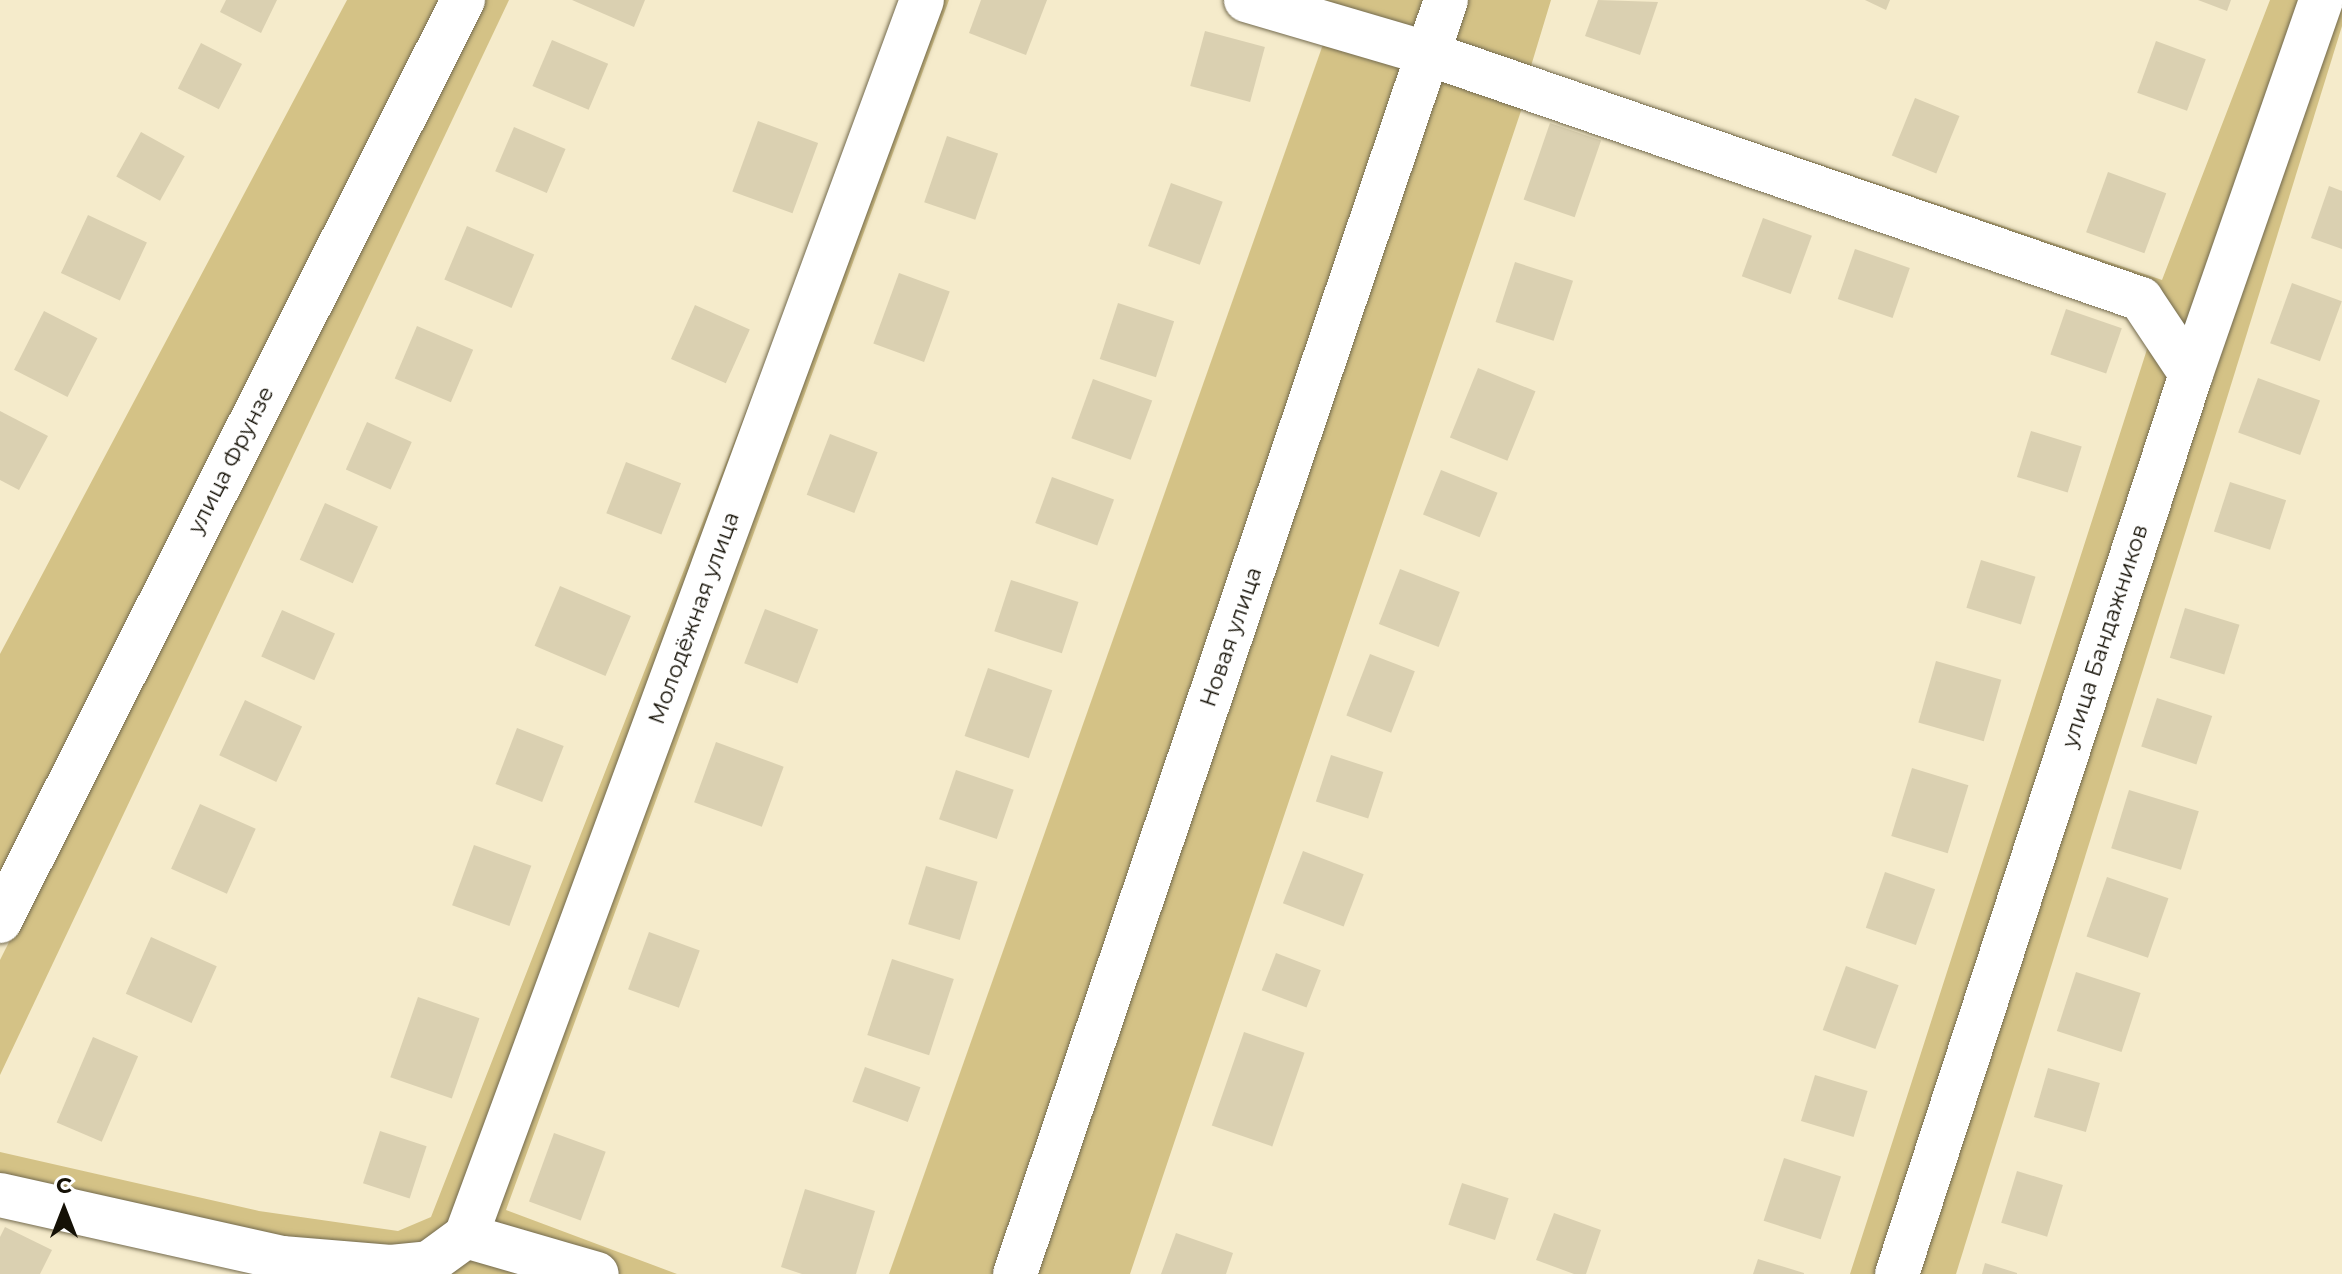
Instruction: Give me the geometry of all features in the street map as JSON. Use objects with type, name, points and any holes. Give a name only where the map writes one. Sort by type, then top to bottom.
[{"type":"street","name":"улица Фрунзе","points":[[0,921],[463,0]]},
{"type":"street","name":"Молодёжная улица","points":[[466,1236],[922,0]]},
{"type":"street","points":[[1246,0],[1429,54],[2141,299],[2191,374]]},
{"type":"street","name":"Новая улица","points":[[1015,1274],[1446,0]]},
{"type":"street","name":"улица Бандажников","points":[[1897,1274],[2191,374],[2321,0]]},
{"type":"street","points":[[0,1195],[282,1258],[391,1267],[429,1263],[466,1236],[597,1274]]},
{"type":"shaded area","points":[[347,0],[446,0],[0,885],[0,654]]},
{"type":"shaded area","points":[[483,0],[509,0],[0,1075],[0,960]]},
{"type":"shaded area","points":[[907,0],[457,1230],[391,1259],[0,1182],[0,1152],[259,1211],[398,1231],[431,1217]]},
{"type":"shaded area","points":[[934,0],[949,0],[506,1210],[677,1274],[615,1274],[482,1234]]},
{"type":"shaded area","points":[[1276,0],[1434,0],[1421,44]]},
{"type":"shaded area","points":[[1455,0],[1551,0],[1531,66],[2162,280],[2270,0],[2309,0],[2187,356],[2146,292],[1440,50]]},
{"type":"shaded area","points":[[2342,0],[2342,26],[1956,1274],[1908,1274],[2206,376]]},
{"type":"shaded area","points":[[1327,33],[1415,58],[1002,1274],[889,1274]]},
{"type":"shaded area","points":[[1436,63],[2135,306],[2180,370],[1888,1274],[1850,1274],[2150,340],[2121,311],[1525,99],[1130,1274],[1027,1274]]},
{"type":"shaded area","points":[[468,1246],[575,1274],[405,1274]]},
{"type":"building","points":[[226,0],[277,0],[261,33],[220,12]]},
{"type":"building","points":[[572,0],[645,0],[634,27]]},
{"type":"building","points":[[981,0],[1047,0],[1026,55],[969,33]]},
{"type":"building","points":[[1598,0],[1658,2],[1640,55],[1585,36]]},
{"type":"building","points":[[1865,0],[1890,0],[1886,10]]},
{"type":"building","points":[[2198,0],[2231,0],[2227,11]]},
{"type":"building","points":[[1205,31],[1265,47],[1250,102],[1190,86]]},
{"type":"building","points":[[552,40],[608,64],[589,110],[532,86]]},
{"type":"building","points":[[2156,41],[2206,59],[2187,111],[2137,93]]},
{"type":"building","points":[[201,43],[242,64],[219,109],[178,88]]},
{"type":"building","points":[[1915,98],[1960,116],[1936,173],[1892,155]]},
{"type":"building","points":[[758,121],[818,143],[792,213],[732,191]]},
{"type":"building","points":[[1550,123],[1601,141],[1575,217],[1524,200]]},
{"type":"building","points":[[514,127],[566,149],[547,193],[495,171]]},
{"type":"building","points":[[141,132],[185,156],[160,201],[116,177]]},
{"type":"building","points":[[947,136],[998,154],[975,220],[924,202]]},
{"type":"building","points":[[2108,172],[2166,193],[2144,253],[2086,232]]},
{"type":"building","points":[[1171,183],[1223,202],[1200,265],[1148,246]]},
{"type":"building","points":[[2329,186],[2342,191],[2342,249],[2311,238]]},
{"type":"building","points":[[88,215],[147,242],[120,300],[61,273]]},
{"type":"building","points":[[1763,218],[1812,236],[1791,294],[1742,276]]},
{"type":"building","points":[[467,226],[534,255],[512,308],[444,279]]},
{"type":"building","points":[[1855,249],[1910,268],[1893,318],[1838,299]]},
{"type":"building","points":[[1515,262],[1573,281],[1554,341],[1496,322]]},
{"type":"building","points":[[899,273],[950,291],[924,362],[873,343]]},
{"type":"building","points":[[2292,283],[2342,301],[2320,361],[2270,343]]},
{"type":"building","points":[[1118,303],[1174,321],[1156,377],[1100,359]]},
{"type":"building","points":[[695,305],[750,329],[726,383],[671,359]]},
{"type":"building","points":[[2066,309],[2122,328],[2106,374],[2050,354]]},
{"type":"building","points":[[44,311],[97,338],[67,397],[14,370]]},
{"type":"building","points":[[417,326],[473,350],[451,402],[395,378]]},
{"type":"building","points":[[1478,368],[1535,391],[1507,461],[1450,438]]},
{"type":"building","points":[[2258,378],[2320,401],[2300,455],[2238,433]]},
{"type":"building","points":[[1093,379],[1152,401],[1131,460],[1071,438]]},
{"type":"building","points":[[0,411],[48,436],[19,490],[0,480]]},
{"type":"building","points":[[367,422],[412,442],[391,489],[346,470]]},
{"type":"building","points":[[2031,431],[2082,446],[2068,492],[2017,477]]},
{"type":"building","points":[[830,434],[878,452],[854,513],[807,495]]},
{"type":"building","points":[[626,462],[681,483],[661,534],[606,513]]},
{"type":"building","points":[[1441,470],[1498,493],[1480,537],[1423,515]]},
{"type":"building","points":[[1052,477],[1114,500],[1097,546],[1035,523]]},
{"type":"building","points":[[2230,482],[2286,500],[2270,550],[2214,531]]},
{"type":"building","points":[[325,503],[378,527],[353,583],[300,560]]},
{"type":"building","points":[[1981,560],[2036,577],[2021,624],[1966,608]]},
{"type":"building","points":[[1400,569],[1460,592],[1439,647],[1379,624]]},
{"type":"building","points":[[1011,580],[1079,602],[1062,653],[994,631]]},
{"type":"building","points":[[560,586],[631,616],[605,676],[535,646]]},
{"type":"building","points":[[2185,608],[2240,625],[2224,674],[2170,658]]},
{"type":"building","points":[[765,609],[818,629],[797,684],[744,663]]},
{"type":"building","points":[[282,610],[335,634],[314,680],[261,657]]},
{"type":"building","points":[[1370,654],[1415,671],[1391,733],[1346,716]]},
{"type":"building","points":[[1936,661],[2001,680],[1984,741],[1918,723]]},
{"type":"building","points":[[988,668],[1052,690],[1029,758],[965,736]]},
{"type":"building","points":[[2157,698],[2212,716],[2196,764],[2141,747]]},
{"type":"building","points":[[245,700],[302,727],[276,782],[219,755]]},
{"type":"building","points":[[517,728],[564,746],[542,802],[495,784]]},
{"type":"building","points":[[716,742],[784,767],[762,827],[694,802]]},
{"type":"building","points":[[1331,755],[1383,772],[1368,819],[1316,802]]},
{"type":"building","points":[[1912,768],[1968,785],[1948,853],[1891,836]]},
{"type":"building","points":[[956,770],[1014,790],[997,839],[939,819]]},
{"type":"building","points":[[2129,790],[2199,811],[2181,870],[2111,848]]},
{"type":"building","points":[[200,804],[256,829],[227,894],[171,869]]},
{"type":"building","points":[[474,845],[531,866],[509,926],[452,905]]},
{"type":"building","points":[[1303,851],[1364,874],[1344,927],[1283,903]]},
{"type":"building","points":[[926,866],[978,882],[960,940],[908,924]]},
{"type":"building","points":[[1885,872],[1935,889],[1916,945],[1866,928]]},
{"type":"building","points":[[2107,877],[2168,898],[2148,958],[2086,937]]},
{"type":"building","points":[[649,932],[700,950],[679,1008],[628,989]]},
{"type":"building","points":[[151,937],[217,966],[192,1023],[126,994]]},
{"type":"building","points":[[1276,953],[1321,970],[1306,1008],[1262,990]]},
{"type":"building","points":[[892,959],[954,979],[929,1055],[867,1035]]},
{"type":"building","points":[[1846,966],[1899,985],[1875,1049],[1823,1030]]},
{"type":"building","points":[[2076,972],[2141,993],[2122,1052],[2057,1031]]},
{"type":"building","points":[[418,997],[479,1018],[452,1099],[390,1077]]},
{"type":"building","points":[[1244,1032],[1305,1053],[1272,1146],[1212,1126]]},
{"type":"building","points":[[93,1037],[138,1056],[102,1142],[57,1123]]},
{"type":"building","points":[[865,1067],[920,1087],[908,1122],[852,1102]]},
{"type":"building","points":[[2048,1068],[2100,1083],[2086,1132],[2034,1117]]},
{"type":"building","points":[[1815,1075],[1868,1091],[1854,1137],[1801,1121]]},
{"type":"building","points":[[380,1131],[427,1146],[410,1198],[363,1183]]},
{"type":"building","points":[[554,1133],[606,1152],[581,1220],[529,1202]]},
{"type":"building","points":[[1784,1158],[1841,1177],[1821,1239],[1764,1221]]},
{"type":"building","points":[[2017,1171],[2063,1185],[2047,1237],[2001,1223]]},
{"type":"building","points":[[1462,1183],[1509,1198],[1495,1240],[1448,1225]]},
{"type":"building","points":[[805,1189],[875,1211],[856,1274],[802,1274],[781,1267]]},
{"type":"building","points":[[1554,1213],[1601,1230],[1586,1274],[1574,1274],[1536,1260]]},
{"type":"building","points":[[5,1227],[52,1250],[40,1274],[0,1274],[0,1237]]},
{"type":"building","points":[[1176,1233],[1233,1253],[1226,1274],[1161,1274]]},
{"type":"building","points":[[1758,1259],[1804,1273],[1804,1274],[1753,1274]]},
{"type":"building","points":[[1985,1263],[2017,1273],[2017,1274],[1982,1274]]}]
